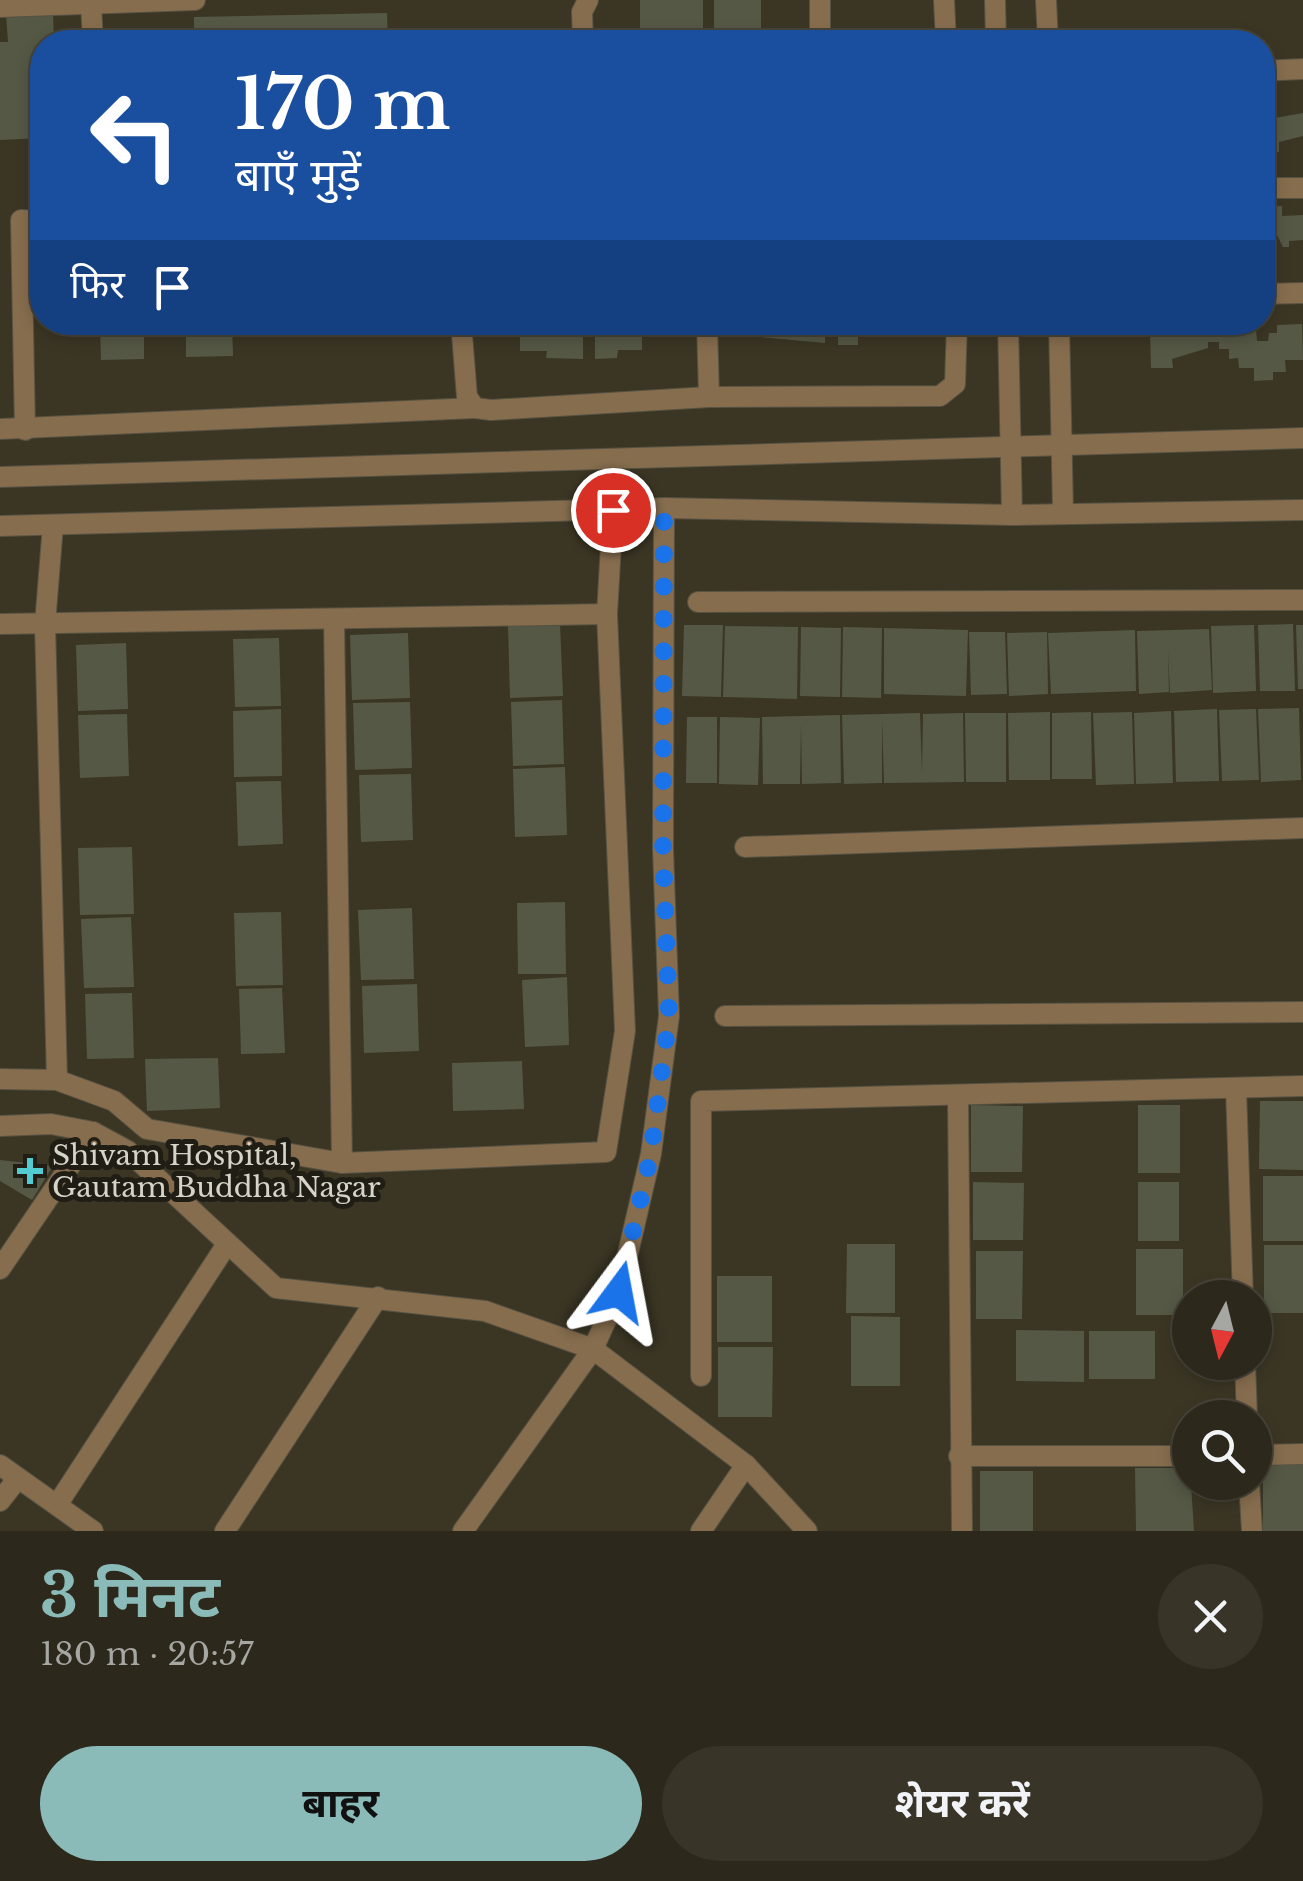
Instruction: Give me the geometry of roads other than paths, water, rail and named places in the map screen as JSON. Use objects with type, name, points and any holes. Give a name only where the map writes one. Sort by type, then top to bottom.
[{"type":"street","points":[[0,6],[196,0]]},
{"type":"street","points":[[583,30],[582,12],[588,0]]},
{"type":"street","points":[[820,0],[820,30]]},
{"type":"street","points":[[944,0],[945,30]]},
{"type":"street","points":[[994,0],[995,30]]},
{"type":"street","points":[[1046,0],[1047,30]]},
{"type":"street","points":[[91,4],[92,30]]},
{"type":"street","points":[[1275,70],[1303,69]]},
{"type":"street","points":[[1275,188],[1303,188]]},
{"type":"street","points":[[26,430],[20,220],[30,220]]},
{"type":"street","points":[[1275,294],[1303,293]]},
{"type":"street","points":[[461,335],[467,398],[475,408]]},
{"type":"street","points":[[707,335],[709,397]]},
{"type":"street","points":[[0,429],[709,397],[940,396],[955,384],[957,335]]},
{"type":"street","points":[[1009,335],[1012,515]]},
{"type":"street","points":[[1060,335],[1063,512]]},
{"type":"street","points":[[0,477],[1303,438]]},
{"type":"street","points":[[0,526],[664,508],[1012,515],[1303,510]]},
{"type":"street","points":[[463,1531],[593,1349],[619,1292],[651,1154],[669,1016],[663,849],[664,508]]},
{"type":"street","points":[[0,1079],[56,1080],[114,1102],[147,1129],[342,1163],[606,1152],[625,1031],[607,614],[613,510]]},
{"type":"street","points":[[53,525],[45,624],[56,1080]]},
{"type":"street","points":[[698,602],[1303,600]]},
{"type":"street","points":[[0,624],[607,614]]},
{"type":"street","points":[[334,619],[342,1163]]},
{"type":"street","points":[[745,846],[1303,828]]},
{"type":"street","points":[[726,1016],[1303,1012]]},
{"type":"street","points":[[701,1376],[701,1101],[1303,1086]]},
{"type":"street","points":[[1236,1088],[1242,1280]]},
{"type":"street","points":[[958,1094],[962,1531]]},
{"type":"street","points":[[0,1126],[51,1124],[94,1132],[128,1151],[276,1288],[485,1312],[593,1349],[746,1465],[806,1531]]},
{"type":"street","points":[[0,1270],[94,1132]]},
{"type":"street","points":[[57,1505],[228,1244]]},
{"type":"street","points":[[225,1531],[378,1298]]},
{"type":"street","points":[[1272,1455],[1303,1454]]},
{"type":"street","points":[[960,1456],[1172,1456]]},
{"type":"street","points":[[702,1531],[746,1465]]},
{"type":"street","points":[[0,1501],[9,1472],[93,1531]]},
{"type":"street","points":[[1251,1500],[1252,1531]]},
{"type":"place","name":"Shivam Hospital, Gautam Buddha Nagar","points":[[30,1171]]}]
